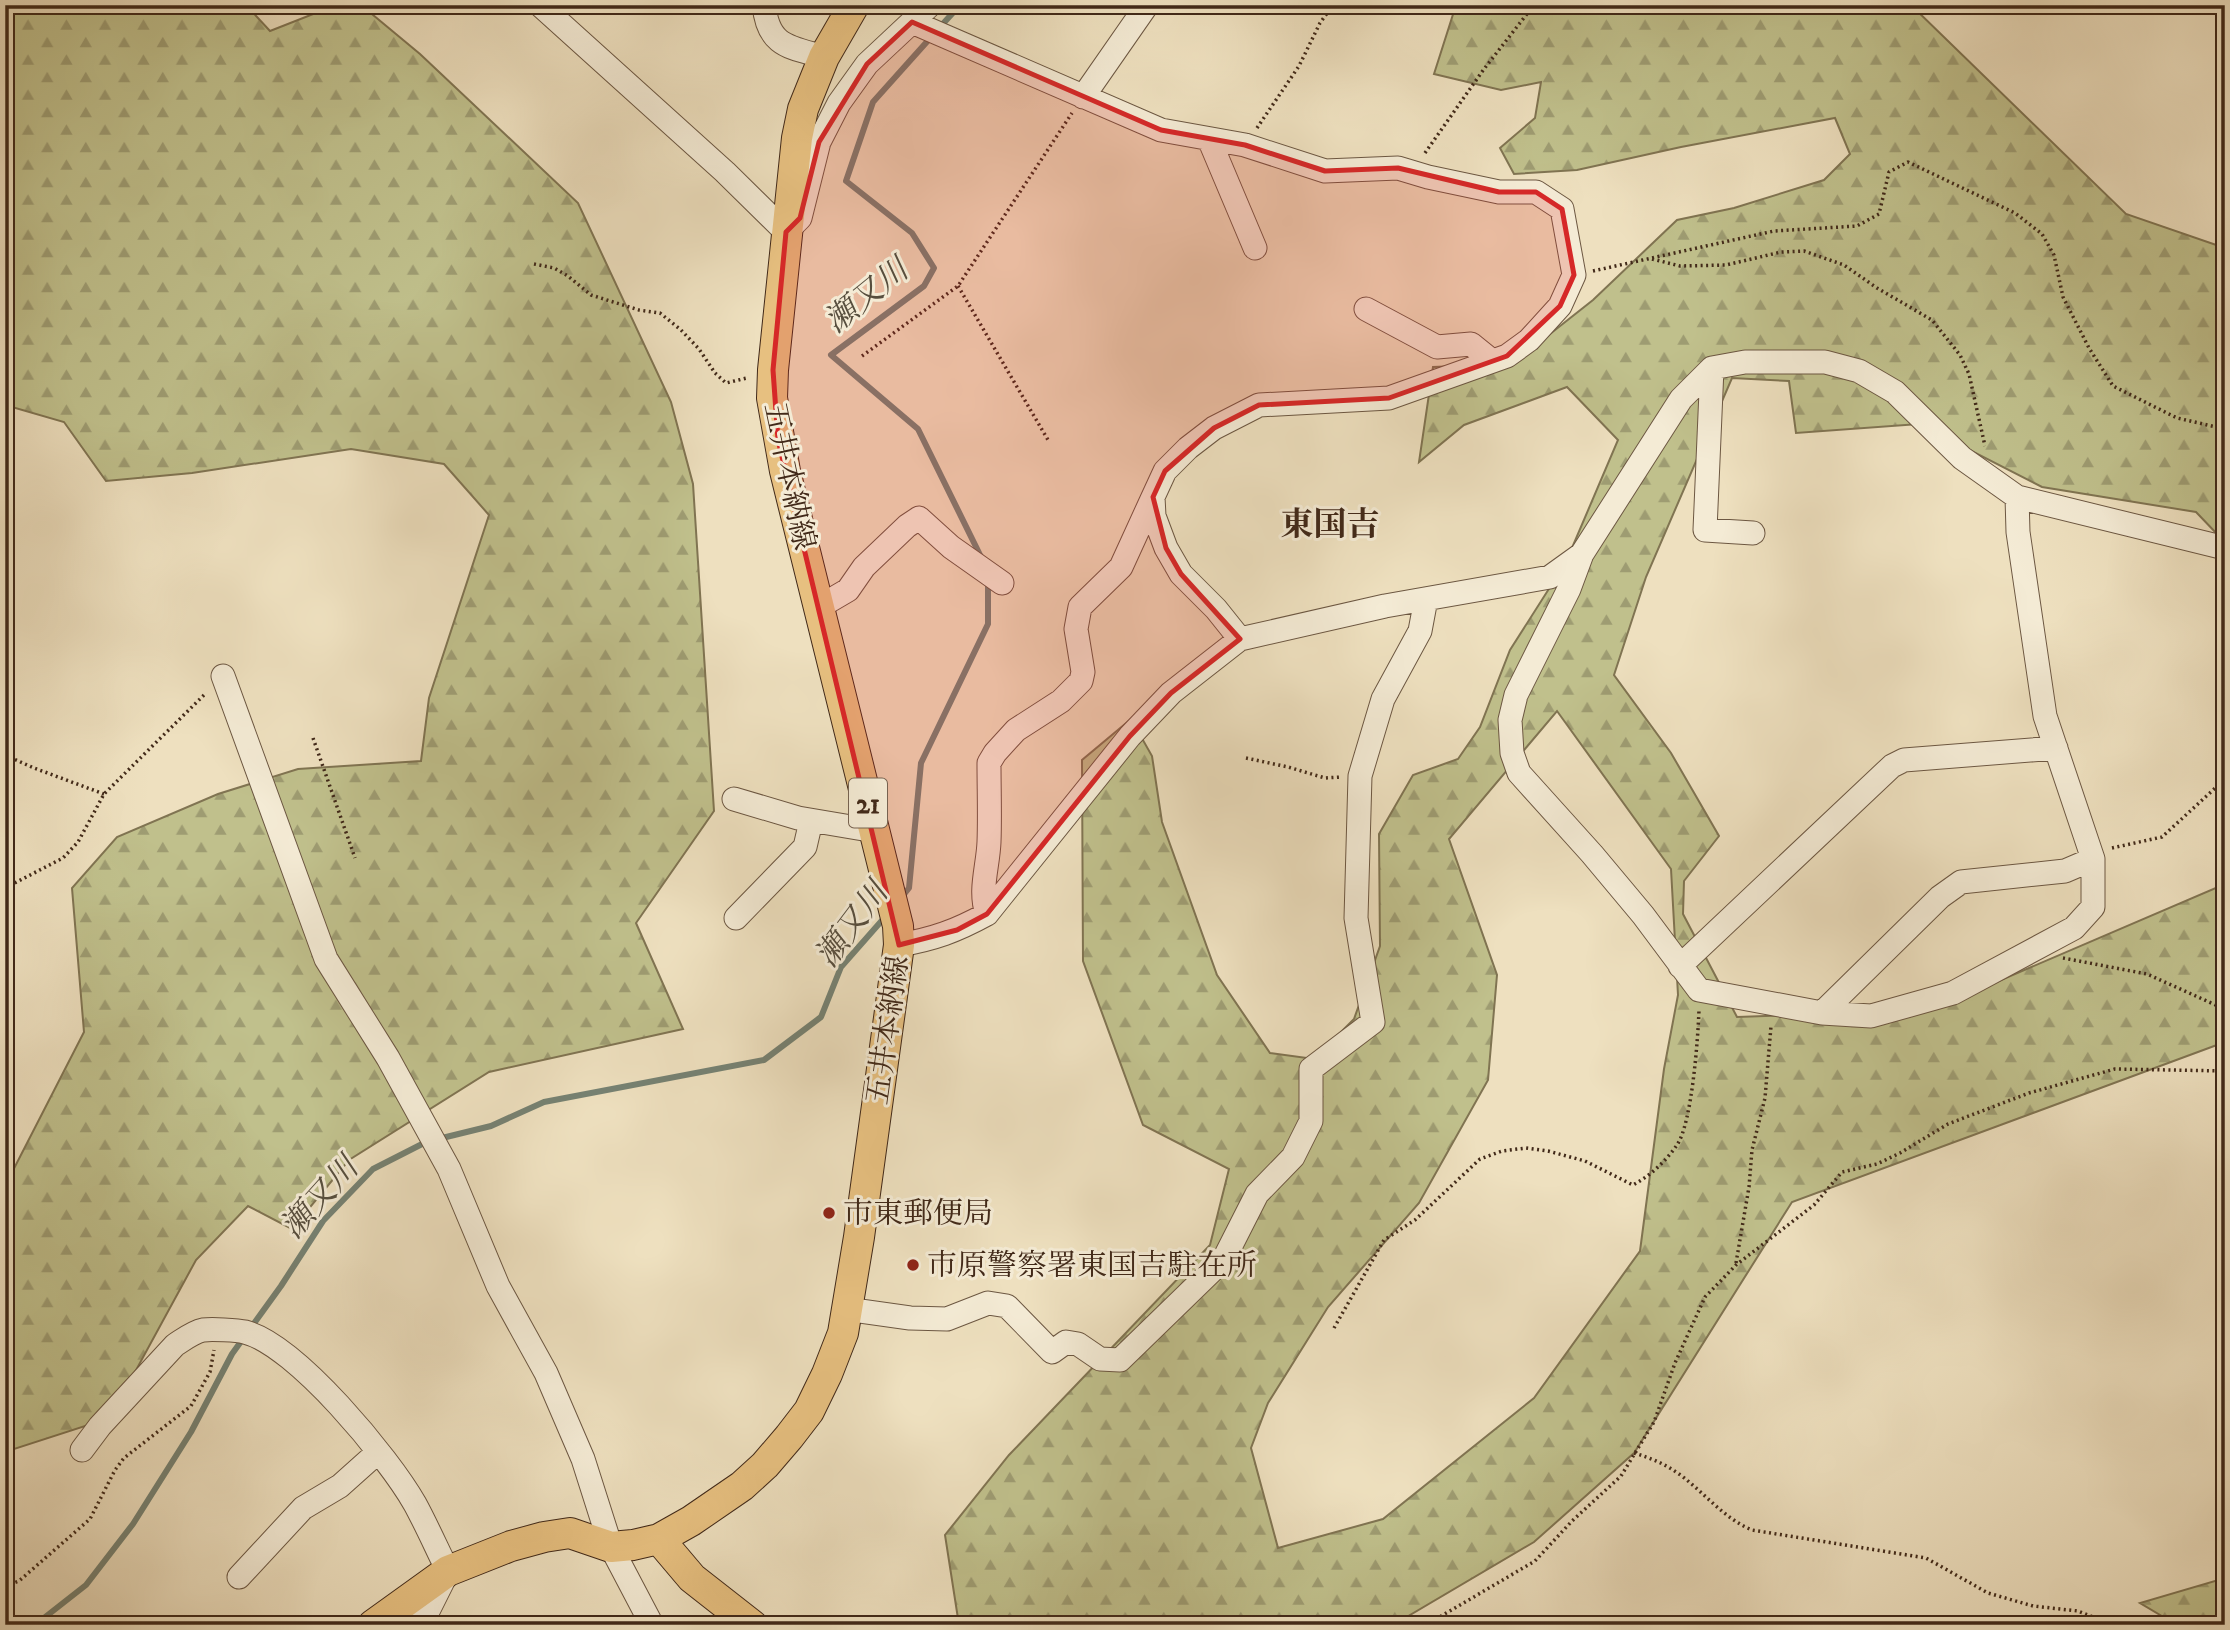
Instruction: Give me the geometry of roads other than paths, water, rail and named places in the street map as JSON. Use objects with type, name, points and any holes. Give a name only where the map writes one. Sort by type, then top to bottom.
[{"type":"main road","name":"五井本納線","points":[[611,1547],[659,1539],[691,1521],[742,1486],[789,1437],[809,1411],[843,1333],[861,1224],[899,945],[898,926],[778,440],[772,398],[786,232],[803,109],[824,57],[854,5]]},
{"type":"main road","points":[[373,1625],[448,1571],[511,1546],[570,1533],[611,1547]]},
{"type":"main road","points":[[659,1539],[692,1578],[752,1625]]},
{"type":"street","points":[[540,5],[725,172],[786,232],[800,218],[820,142],[839,103],[867,64],[930,5]]},
{"type":"street","points":[[764,5],[766,23],[782,45],[824,57]]},
{"type":"street","points":[[1083,97],[1147,5]]},
{"type":"street","points":[[912,22],[1161,130],[1245,145],[1325,171],[1398,168],[1499,192],[1536,192],[1562,209],[1574,275],[1560,306],[1529,340],[1507,356],[1389,398],[1259,405],[1214,428],[1188,447],[1165,471],[1121,566],[1080,607],[1076,629],[1083,672],[1081,681],[1061,701],[1016,730],[989,763],[989,844],[983,889],[987,914]]},
{"type":"street","points":[[1209,139],[1255,248]]},
{"type":"street","points":[[1366,309],[1437,347],[1471,344],[1492,361]]},
{"type":"street","points":[[2017,497],[2018,532],[2045,716],[2093,859],[2092,907],[2074,928],[1953,993],[1871,1016],[1822,1013],[1699,990],[1592,854],[1519,773],[1512,753],[1510,720],[1516,695],[1569,589],[1582,554],[1681,398],[1712,368],[1745,362],[1825,362],[1859,371],[1895,392],[1962,458],[2017,497],[2225,548]]},
{"type":"street","points":[[1712,368],[1705,530],[1753,533]]},
{"type":"street","points":[[1153,497],[1154,516],[1166,548],[1181,574],[1216,609],[1240,639]]},
{"type":"street","points":[[819,607],[848,590],[864,567],[907,526],[919,519],[951,547],[1002,583]]},
{"type":"street","points":[[899,945],[923,941],[957,930],[987,914],[1130,736],[1171,692],[1240,639],[1385,606],[1550,577],[1582,554]]},
{"type":"street","points":[[846,1310],[909,1318],[947,1319],[988,1303],[1007,1306],[1052,1353],[1066,1342],[1078,1344],[1100,1359],[1120,1360],[1224,1259],[1256,1194],[1293,1157],[1311,1121],[1311,1069],[1373,1022],[1356,918],[1360,776],[1383,699],[1420,631],[1426,598]]},
{"type":"street","points":[[223,676],[326,959],[388,1058],[449,1168],[498,1286],[546,1373],[573,1434],[611,1547],[652,1625]]},
{"type":"street","points":[[1680,966],[1892,766],[1904,760],[2056,748]]},
{"type":"street","points":[[734,799],[811,821],[875,831]]},
{"type":"street","points":[[736,918],[805,847],[811,821]]},
{"type":"street","points":[[1822,1013],[1940,897],[1961,883],[2065,871],[2093,859]]},
{"type":"street","points":[[82,1450],[100,1426],[175,1345],[202,1330],[244,1331],[284,1352],[324,1390],[379,1451],[414,1503],[448,1571],[418,1625]]},
{"type":"street","points":[[239,1577],[303,1508],[340,1486],[379,1451]]},
{"type":"waterway","name":"瀬又川","points":[[940,27],[960,5]]},
{"type":"waterway","name":"瀬又川","points":[[933,35],[873,102],[846,181],[912,233],[934,268],[924,286],[831,355],[918,429],[983,561]]},
{"type":"waterway","name":"瀬又川","points":[[901,898],[909,888],[921,763],[988,624],[988,581]]},
{"type":"waterway","name":"瀬又川","points":[[438,1139],[491,1126],[544,1102],[764,1060],[821,1017],[841,967],[885,917]]},
{"type":"waterway","name":"瀬又川","points":[[35,1625],[86,1585],[133,1524],[191,1432],[232,1354],[323,1221],[373,1169],[428,1141]]},
{"type":"place","name":"市東郵便局","points":[[829,1213]]},
{"type":"place","name":"市原警察署東国吉駐在所","points":[[913,1265]]},
{"type":"district","name":"東国吉","points":[[1330,523]]}]
